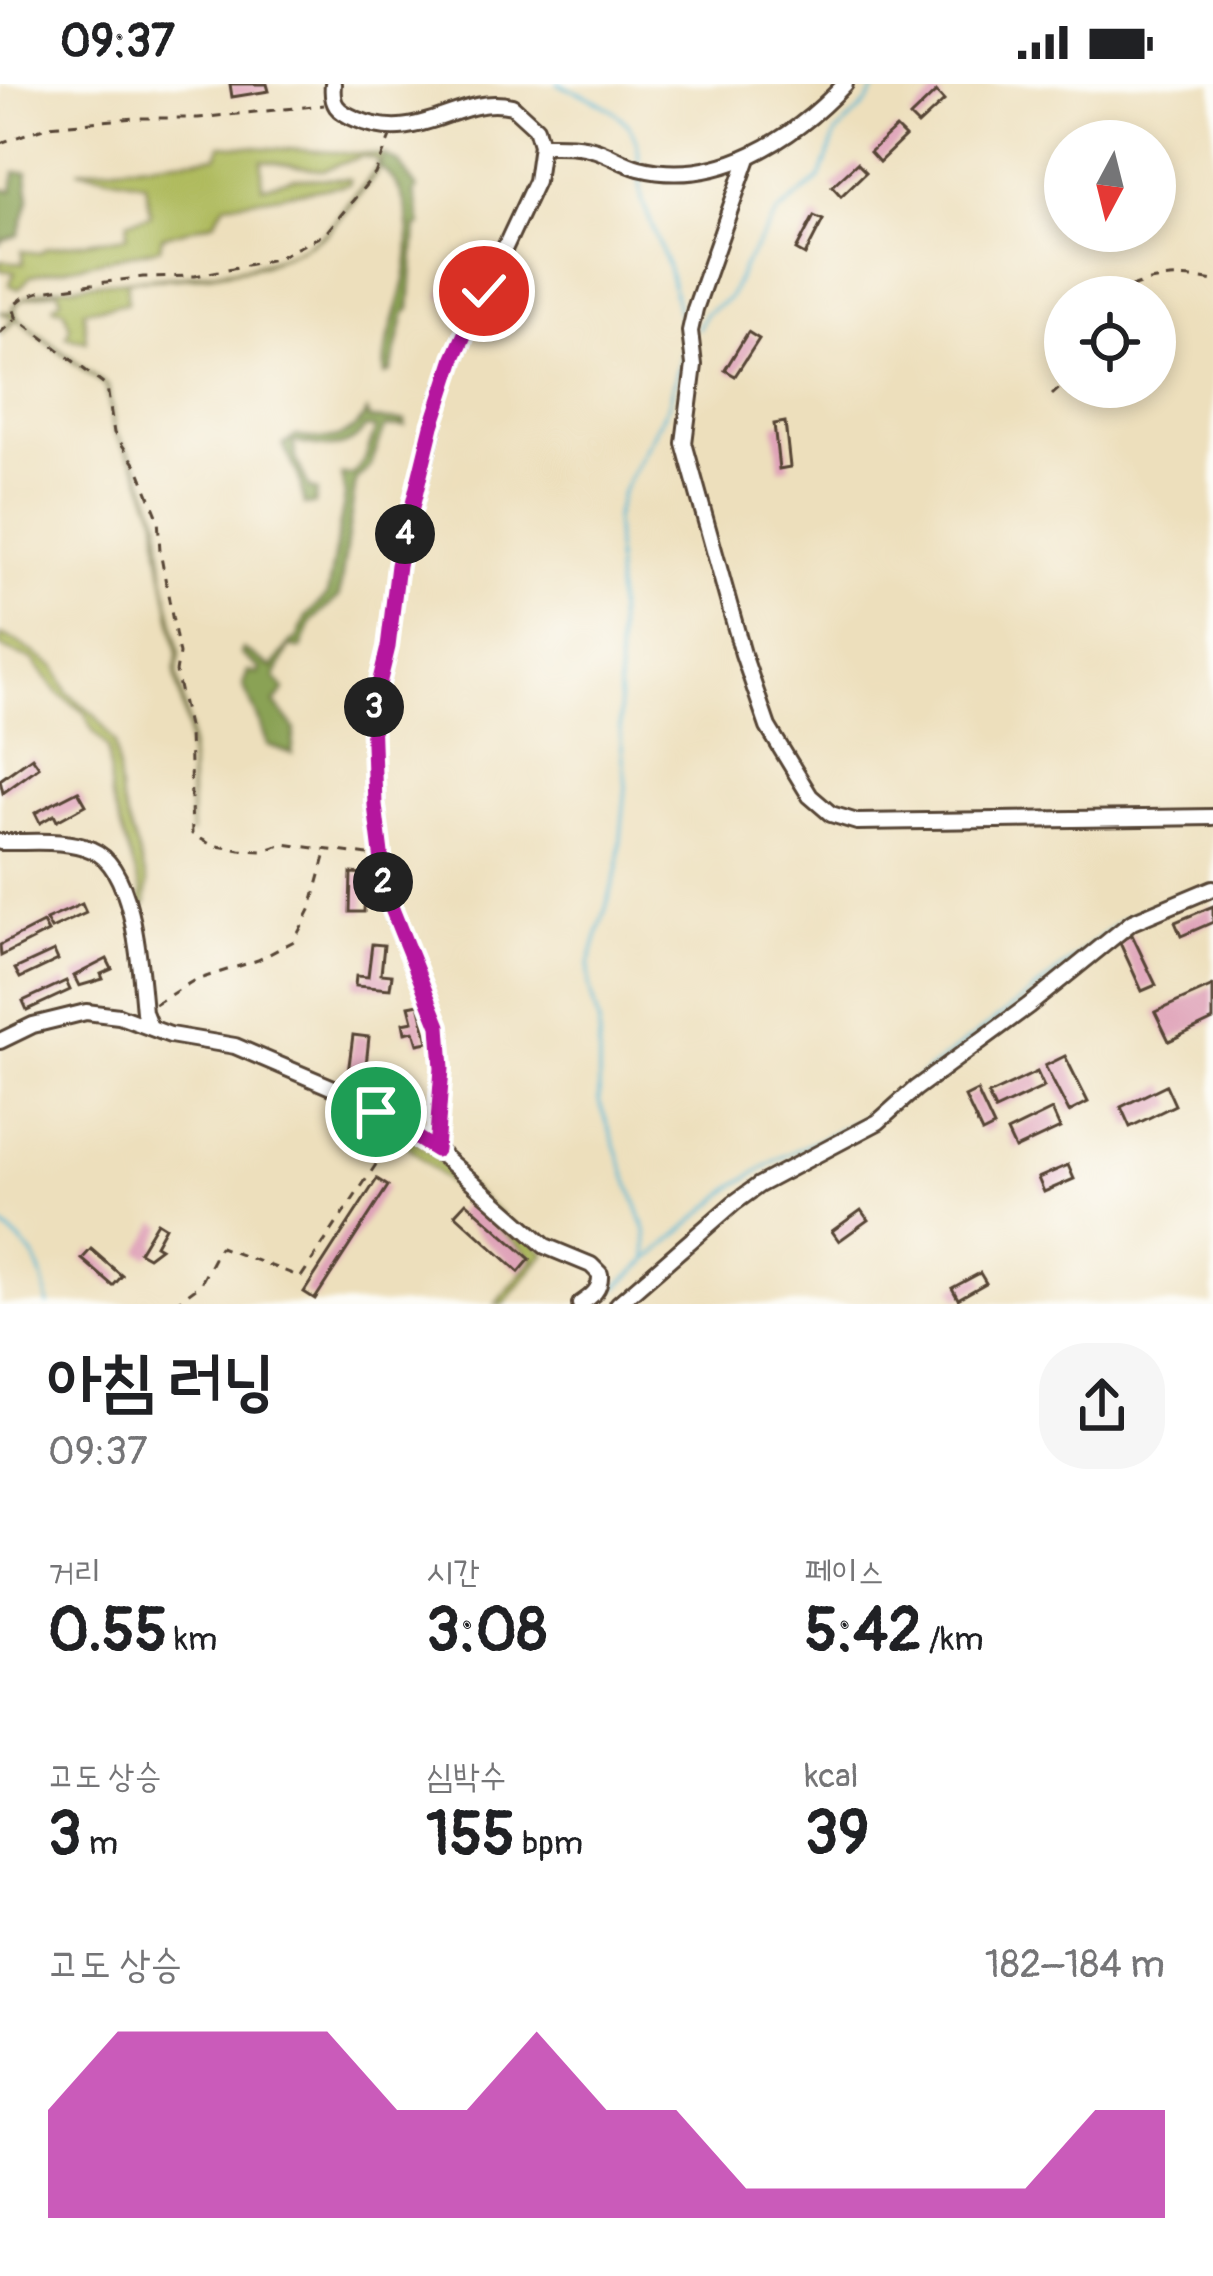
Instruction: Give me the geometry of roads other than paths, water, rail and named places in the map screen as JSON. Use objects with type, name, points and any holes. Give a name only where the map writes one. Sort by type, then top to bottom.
[{"type":"street","points":[[333,84],[333,104],[349,116],[393,129],[500,103],[524,114],[536,128],[541,145],[530,198],[454,358],[405,532],[388,647],[372,713],[379,856],[394,919],[439,1026],[442,1068],[436,1150]]},
{"type":"street","points":[[541,145],[596,150],[653,170],[699,170],[748,158],[797,127],[845,84]]},
{"type":"street","points":[[748,158],[695,309],[690,331],[694,365],[683,442],[762,713],[810,796],[821,808],[857,822],[1213,817]]},
{"type":"street","points":[[0,842],[79,845],[106,857],[127,900],[147,1019]]},
{"type":"street","points":[[618,1304],[734,1203],[878,1122],[1132,922],[1213,888]]},
{"type":"street","points":[[0,1041],[33,1025],[86,1012],[147,1019],[170,1035],[235,1046],[331,1087],[436,1150],[544,1246],[591,1265],[600,1274],[598,1291],[580,1304]]},
{"type":"waterway","points":[[558,84],[614,111],[632,132],[639,162]]},
{"type":"waterway","points":[[698,329],[705,314],[729,298],[778,213],[820,178],[836,134],[867,103],[878,84]]},
{"type":"waterway","points":[[639,172],[642,200],[668,267],[685,341]]},
{"type":"waterway","points":[[648,1260],[646,1230],[599,1101],[599,1024],[589,986],[589,964],[618,868],[626,786],[620,729],[615,518],[622,492],[669,404],[684,346]]},
{"type":"waterway","points":[[597,1304],[734,1186],[864,1118],[1122,920],[1184,893]]},
{"type":"waterway","points":[[0,1224],[34,1258],[48,1304]]}]
